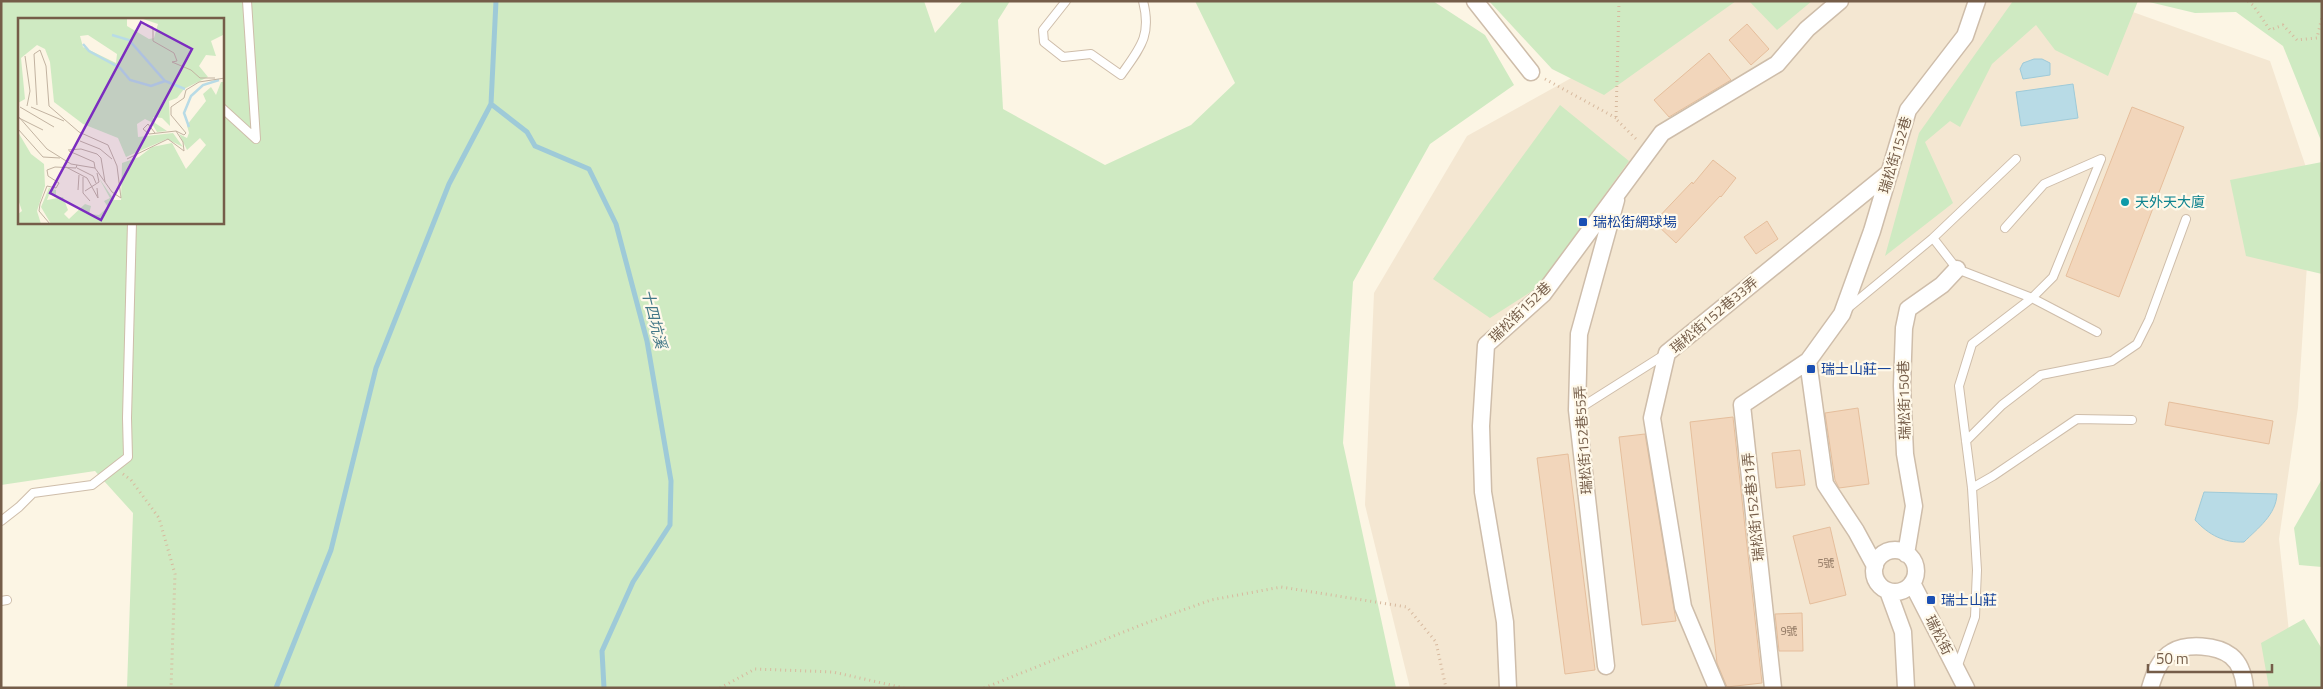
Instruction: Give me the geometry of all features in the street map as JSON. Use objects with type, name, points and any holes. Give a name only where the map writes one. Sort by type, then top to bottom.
[{"type":"street","points":[[1474,1],[1531,72]]},
{"type":"street","name":"瑞松街152巷","points":[[1508,688],[1505,622],[1483,492],[1481,426],[1486,345],[1543,294],[1662,133],[1777,64],[1807,29],[1840,1]]},
{"type":"street","name":"瑞松街152巷","points":[[1808,361],[1842,314],[1872,231],[1908,110],[1965,36],[1977,1]]},
{"type":"street","name":"瑞松街152巷33弄","points":[[1718,688],[1683,607],[1652,418],[1667,353],[1890,172]]},
{"type":"street","name":"瑞松街152巷55弄","points":[[1606,666],[1577,410],[1579,334],[1620,188]]},
{"type":"street","name":"瑞松街150巷","points":[[1906,554],[1914,506],[1905,454],[1902,386],[1904,328],[1908,309],[1942,284],[1957,269]]},
{"type":"street","points":[[1808,361],[1825,484],[1856,531],[1875,566],[1875,578],[1878,584],[1888,591],[1903,632],[1906,688]]},
{"type":"street","name":"瑞松街152巷31弄","points":[[1772,688],[1742,405],[1808,361]]},
{"type":"street","points":[[1875,566],[1882,555],[1887,552],[1900,551],[1906,554]]},
{"type":"street","name":"瑞松街","points":[[1906,554],[1911,558],[1916,570],[1912,583],[1966,688]]},
{"type":"street","points":[[1888,591],[1902,591],[1912,583]]},
{"type":"street","points":[[2150,688],[2156,668],[2171,652],[2189,646],[2209,647],[2231,656],[2244,674],[2246,688]]},
{"type":"lane","points":[[224,110],[256,139],[247,1]]},
{"type":"lane","points":[[1066,1],[1043,30],[1044,42],[1063,57],[1091,54],[1121,75],[1143,45],[1147,16],[1143,1]]},
{"type":"lane","points":[[1842,314],[1933,238],[2016,159]]},
{"type":"lane","points":[[1956,670],[1975,617],[1977,570],[1972,488],[1959,386],[1972,344],[2032,298],[2053,277],[2102,159],[2044,184],[2005,228]]},
{"type":"lane","points":[[1966,441],[2002,405],[2041,375],[2112,361],[2137,344],[2149,320],[2186,219]]},
{"type":"lane","points":[[1,521],[33,493],[92,485],[128,457],[127,418],[132,224]]},
{"type":"lane","points":[[1933,238],[1957,269],[2032,298],[2097,332]]},
{"type":"lane","points":[[1577,410],[1667,353]]},
{"type":"lane","points":[[1972,488],[1994,476],[2077,419],[2132,420]]},
{"type":"path","points":[[1616,118],[1618,1]]},
{"type":"path","points":[[2248,1],[2253,5],[2270,30],[2283,25],[2297,40],[2318,38],[2322,17]]},
{"type":"path","points":[[1531,72],[1616,118],[1648,151]]},
{"type":"path","points":[[116,469],[131,480],[159,518],[175,574],[171,688]]},
{"type":"path","points":[[984,688],[1141,625],[1212,600],[1281,587],[1407,607],[1436,642],[1446,688]]},
{"type":"path","points":[[720,688],[755,669],[833,672],[904,688]]},
{"type":"shaded area","name":"瑞士山莊","points":[[1710,1],[2102,1],[2270,61],[2312,185],[2298,407],[2279,539],[2295,688],[1410,688],[1365,505],[1374,293],[1467,136]]},
{"type":"green space","points":[[1,1],[924,1],[935,33],[963,1],[1010,1],[998,20],[1003,109],[1105,165],[1191,125],[1235,83],[1195,1],[1433,1],[1485,35],[1514,85],[1430,144],[1353,282],[1343,443],[1396,688],[127,688],[133,513],[95,471],[1,485]]},
{"type":"green space","points":[[1489,1],[1736,1],[1604,95],[1552,69]]},
{"type":"green space","points":[[1749,1],[1812,1],[1777,30]]},
{"type":"green space","points":[[2013,1],[2138,1],[2108,76],[2055,50],[2036,25],[1992,64],[1960,127],[1950,121],[1925,142],[1953,203],[1885,256],[1919,133]]},
{"type":"green space","points":[[2145,1],[2322,1],[2322,143],[2283,46],[2236,12],[2195,13]]},
{"type":"green space","points":[[1560,105],[1629,161],[1537,288],[1490,318],[1433,279]]},
{"type":"green space","points":[[2322,162],[2322,274],[2246,256],[2230,180]]},
{"type":"green space","points":[[2322,479],[2322,567],[2299,565],[2294,528]]},
{"type":"green space","points":[[2304,619],[2322,649],[2322,688],[2269,688],[2261,643]]},
{"type":"water","points":[[2034,59],[2042,59],[2050,63],[2050,75],[2023,79],[2020,69],[2023,63]]},
{"type":"water","points":[[2073,84],[2078,118],[2021,126],[2016,92]]},
{"type":"water","points":[[2204,492],[2277,494],[2276,502],[2265,521],[2244,542],[2237,542],[2217,537],[2195,520]]},
{"type":"building","points":[[1747,24],[1769,49],[1751,65],[1729,40]]},
{"type":"building","points":[[1709,53],[1731,80],[1669,117],[1654,100]]},
{"type":"building","name":"天外天大廈","points":[[2132,107],[2184,127],[2119,297],[2066,276]]},
{"type":"building","points":[[1713,160],[1736,178],[1721,197],[1676,243],[1654,222],[1692,182],[1693,184]]},
{"type":"building","points":[[1767,221],[1778,239],[1756,254],[1744,237]]},
{"type":"building","points":[[2169,402],[2273,421],[2269,444],[2165,425]]},
{"type":"building","points":[[1858,408],[1869,484],[1839,488],[1835,480],[1825,413]]},
{"type":"building","points":[[1733,417],[1762,683],[1727,687],[1717,663],[1690,422]]},
{"type":"building","points":[[1645,434],[1676,621],[1642,625],[1619,437]]},
{"type":"building","points":[[1800,450],[1805,485],[1776,488],[1772,453]]},
{"type":"building","points":[[1568,454],[1595,670],[1565,674],[1537,458]]},
{"type":"building","points":[[1830,527],[1846,595],[1810,604],[1793,536]]},
{"type":"building","points":[[1802,613],[1803,651],[1779,651],[1775,614]]},
{"type":"waterway","points":[[276,688],[331,550],[376,368],[449,184],[491,104],[496,1]]},
{"type":"waterway","name":"十四坑溪","points":[[491,104],[527,132],[535,146],[589,169],[616,224],[647,341],[671,481],[670,525],[633,582],[602,651],[604,688]]},
{"type":"place","name":"天外天大廈","points":[[2125,202]]},
{"type":"place","name":"瑞松街網球場","points":[[1583,222]]},
{"type":"place","name":"瑞士山莊一","points":[[1811,369]]},
{"type":"place","name":"瑞士山莊","points":[[1931,600]]}]
